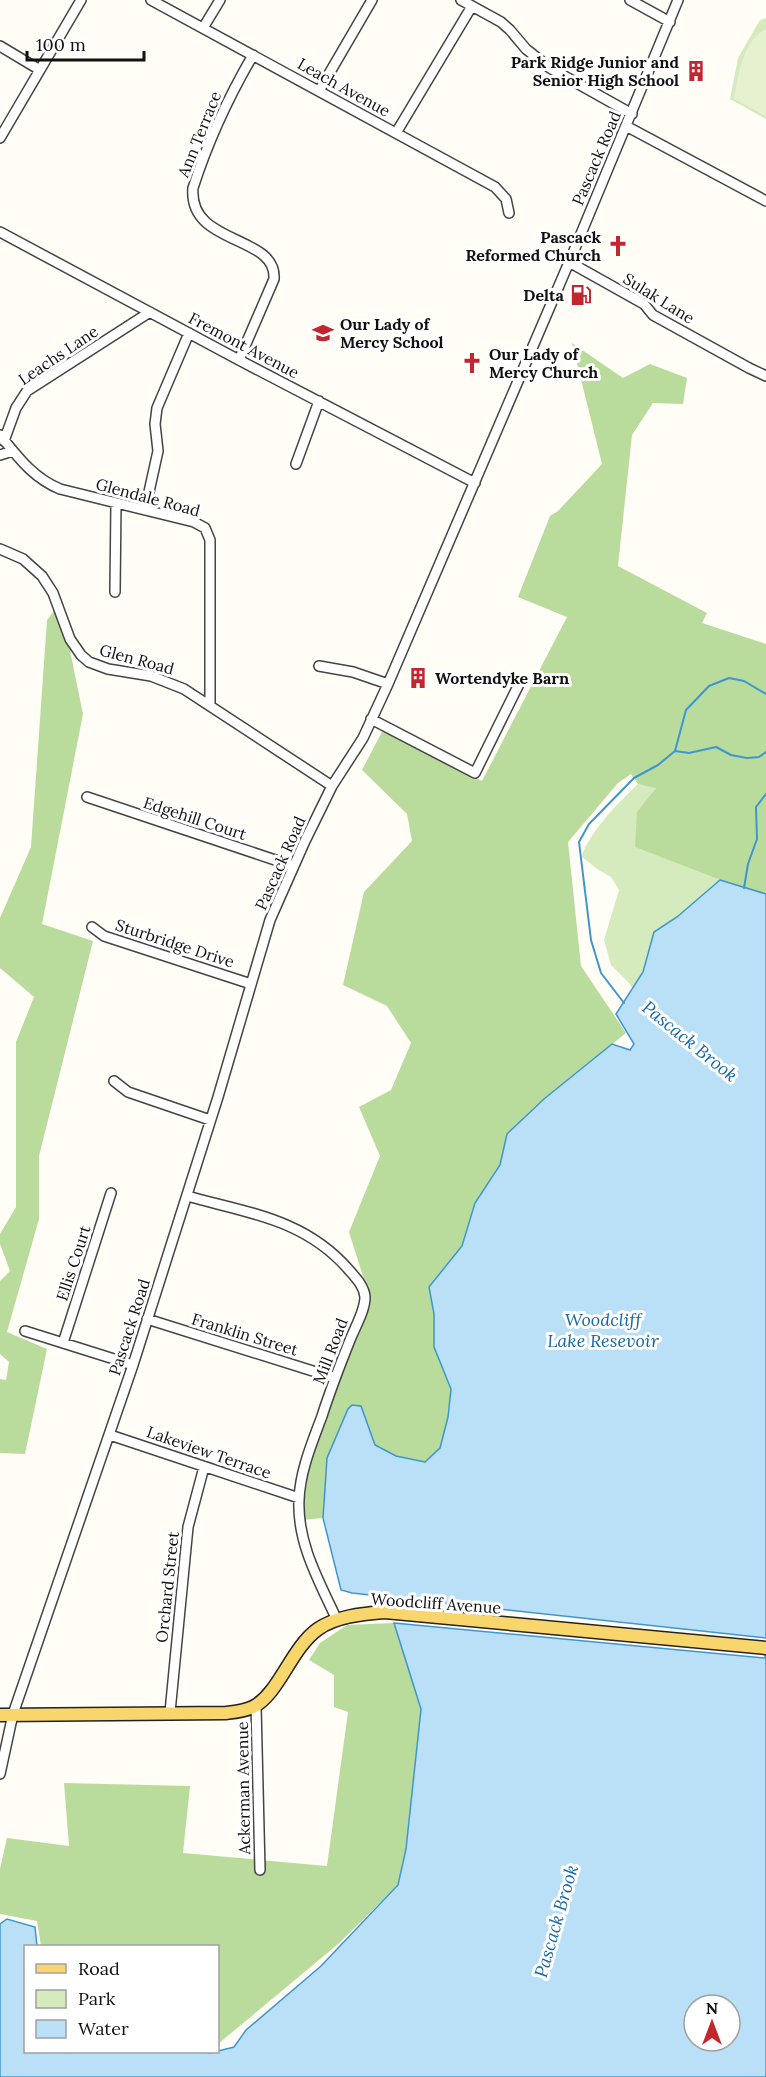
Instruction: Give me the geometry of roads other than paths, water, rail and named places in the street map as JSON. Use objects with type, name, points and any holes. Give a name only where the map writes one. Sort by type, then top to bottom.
[{"type":"main road","name":"Woodcliff Avenue","points":[[256,1706],[267,1695],[308,1638],[317,1630],[337,1620],[385,1612],[766,1648]]},
{"type":"main road","points":[[6,1715],[226,1713],[256,1706]]},
{"type":"street","points":[[0,138],[81,0]]},
{"type":"street","name":"Leach Avenue","points":[[151,0],[495,187],[506,199],[509,213]]},
{"type":"street","points":[[203,28],[220,0]]},
{"type":"street","points":[[319,91],[372,0]]},
{"type":"street","points":[[460,0],[501,22],[526,49],[550,68],[632,114]]},
{"type":"street","points":[[630,0],[670,22]]},
{"type":"street","name":"Pascack Road","points":[[0,1774],[6,1715],[34,1649],[110,1435],[187,1196],[270,920],[332,786],[363,738],[388,684],[632,114],[678,0]]},
{"type":"street","points":[[396,133],[472,6]]},
{"type":"street","points":[[0,46],[40,70]]},
{"type":"street","name":"Ann Terrace","points":[[239,360],[272,285],[273,266],[265,256],[208,225],[197,213],[192,197],[198,172],[210,140],[253,55]]},
{"type":"street","points":[[626,126],[766,201]]},
{"type":"street","name":"Fremont Avenue","points":[[0,232],[475,483]]},
{"type":"street","name":"Sulak Lane","points":[[569,262],[644,304],[653,315],[766,376]]},
{"type":"street","name":"Leachs Lane","points":[[2,438],[27,391],[150,312]]},
{"type":"street","points":[[144,510],[158,451],[156,415],[189,333]]},
{"type":"street","points":[[296,464],[319,401]]},
{"type":"street","name":"Glendale Road","points":[[2,438],[32,473],[48,484],[60,489],[194,522],[205,528],[210,540],[210,705]]},
{"type":"street","points":[[0,455],[13,451]]},
{"type":"street","points":[[115,592],[116,503]]},
{"type":"street","name":"Glen Road","points":[[0,549],[23,559],[42,576],[53,593],[70,639],[81,656],[89,662],[108,669],[135,672],[170,682],[210,705],[332,786]]},
{"type":"street","points":[[319,666],[352,672],[388,684]]},
{"type":"street","points":[[371,719],[475,773],[519,684]]},
{"type":"street","name":"Edgehill Court","points":[[87,797],[293,867]]},
{"type":"street","name":"Sturbridge Drive","points":[[92,927],[104,936],[251,984]]},
{"type":"street","points":[[114,1081],[128,1092],[210,1120]]},
{"type":"street","name":"Ellis Court","points":[[63,1343],[111,1193]]},
{"type":"street","name":"Mill Road","points":[[187,1196],[294,1227],[325,1246],[361,1284],[365,1298],[364,1305],[305,1463],[299,1498],[300,1524],[306,1549],[337,1620]]},
{"type":"street","name":"Franklin Street","points":[[147,1319],[335,1378]]},
{"type":"street","points":[[25,1331],[133,1365]]},
{"type":"street","name":"Lakeview Terrace","points":[[110,1435],[299,1498]]},
{"type":"street","name":"Orchard Street","points":[[170,1712],[188,1527],[204,1467]]},
{"type":"street","name":"Ackerman Avenue","points":[[256,1706],[260,1870]]},
{"type":"water","name":"Woodcliff Lake Resevoir","points":[[720,880],[766,894],[766,1638],[341,1590],[323,1518],[327,1458],[348,1409],[352,1405],[361,1406],[375,1445],[396,1456],[425,1462],[440,1448],[448,1417],[451,1389],[434,1347],[434,1314],[429,1287],[462,1246],[475,1203],[500,1165],[507,1134],[544,1099],[612,1044],[630,1050],[634,1044],[616,1014],[643,972],[654,932],[677,917]]},
{"type":"water","points":[[394,1623],[765,1658],[766,1649],[766,2077],[0,2077],[0,1924],[7,1919],[35,1927],[37,1945],[24,1945],[24,2053],[219,2053],[219,2051],[234,2047],[246,2030],[321,1966],[398,1885],[406,1849],[421,1709]]},
{"type":"waterway","name":"Pascack Brook","points":[[624,1003],[601,973],[591,940],[579,842],[589,824],[634,778],[658,765],[675,751],[686,710],[709,686],[729,678],[744,681],[766,694]]},
{"type":"waterway","points":[[675,751],[689,753],[716,747],[731,755],[747,758],[759,757],[766,752]]},
{"type":"waterway","points":[[744,888],[748,864],[757,839],[756,807],[766,794]]},
{"type":"place","name":"Park Ridge Junior and Senior High School","points":[[696,71]]},
{"type":"place","name":"Pascack Reformed Church","points":[[618,246]]},
{"type":"place","name":"Delta","points":[[581,295]]},
{"type":"place","name":"Our Lady of Mercy School","points":[[323,333]]},
{"type":"place","name":"Our Lady of Mercy Church","points":[[472,363]]},
{"type":"place","name":"Wortendyke Barn","points":[[418,678]]}]
